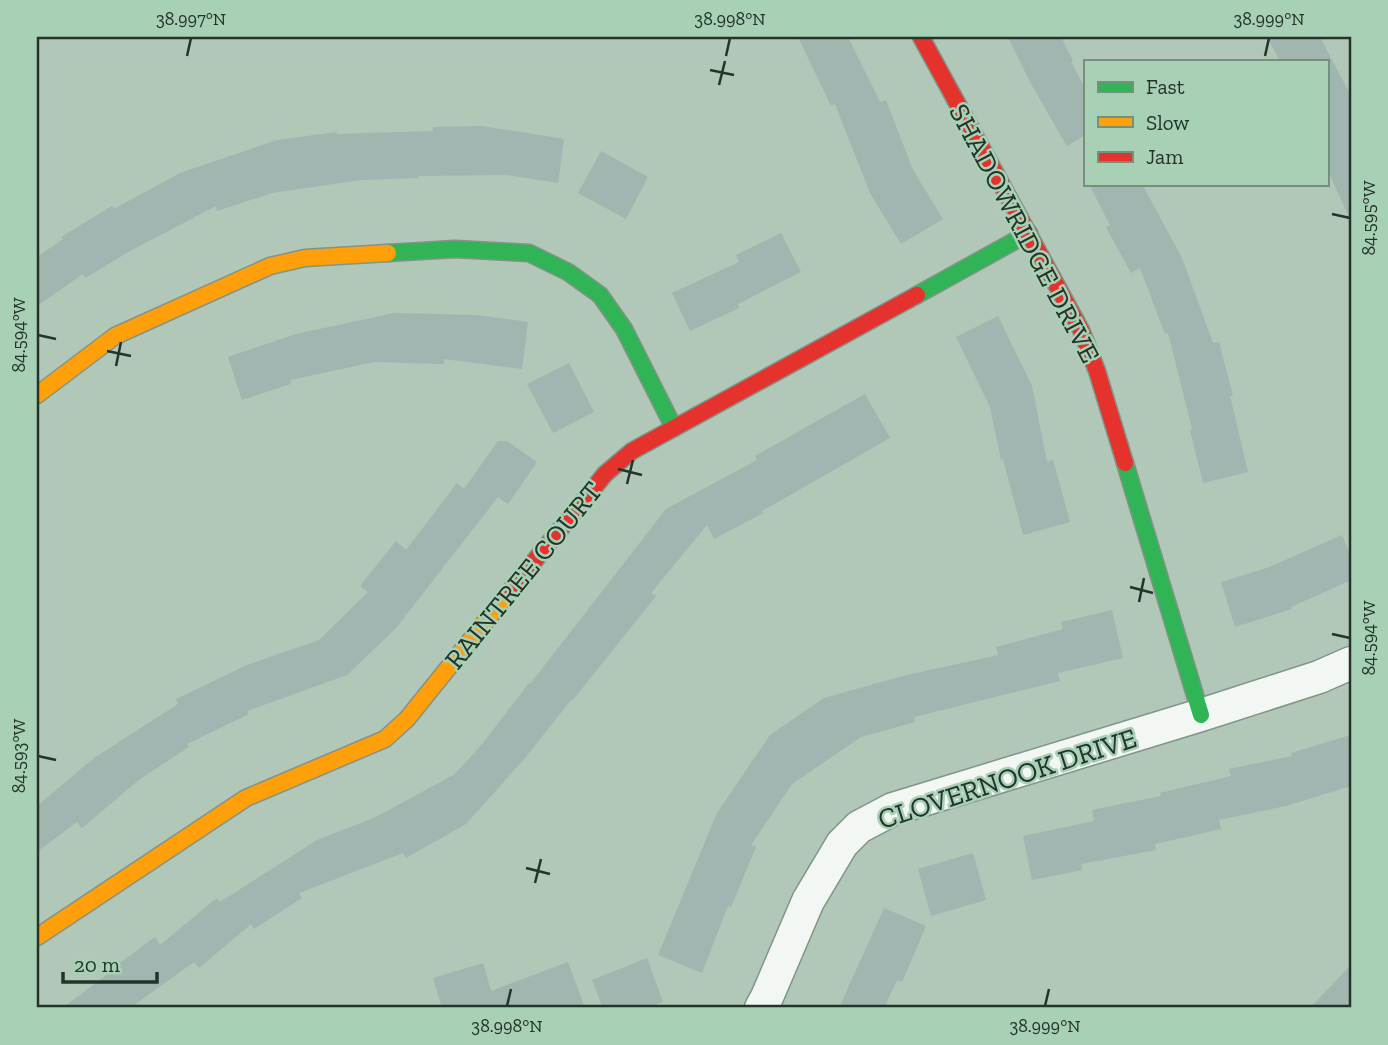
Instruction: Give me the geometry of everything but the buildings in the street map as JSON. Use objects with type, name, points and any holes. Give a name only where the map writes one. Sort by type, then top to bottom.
[{"type":"street","name":"SHADOWRIDGE DRIVE","points":[[921,37],[1081,330],[1097,371],[1201,715]]},
{"type":"street","name":"RAINTREE COURT","points":[[37,937],[246,798],[385,739],[407,719],[605,474],[632,451],[1029,233]]},
{"type":"street","points":[[37,395],[115,336],[270,266],[305,258],[455,249],[528,253],[568,272],[600,295],[624,330],[674,428]]},
{"type":"street","name":"CLOVERNOOK DRIVE","points":[[761,1008],[808,901],[842,844],[859,827],[893,809],[1201,715],[1319,677],[1351,663]]},
{"type":"traffic: fast","points":[[917,295],[1029,233]]},
{"type":"traffic: fast","points":[[388,253],[455,249],[529,253],[568,272],[600,295],[624,329],[674,428]]},
{"type":"traffic: fast","points":[[1125,463],[1201,715]]},
{"type":"traffic: slow","points":[[37,395],[115,336],[270,266],[305,258],[388,253]]},
{"type":"traffic: slow","points":[[37,937],[246,798],[385,739],[407,719],[510,591]]},
{"type":"traffic: jam","points":[[921,37],[1081,330],[1097,371],[1125,463]]},
{"type":"traffic: jam","points":[[510,591],[605,474],[632,451],[917,295]]}]
